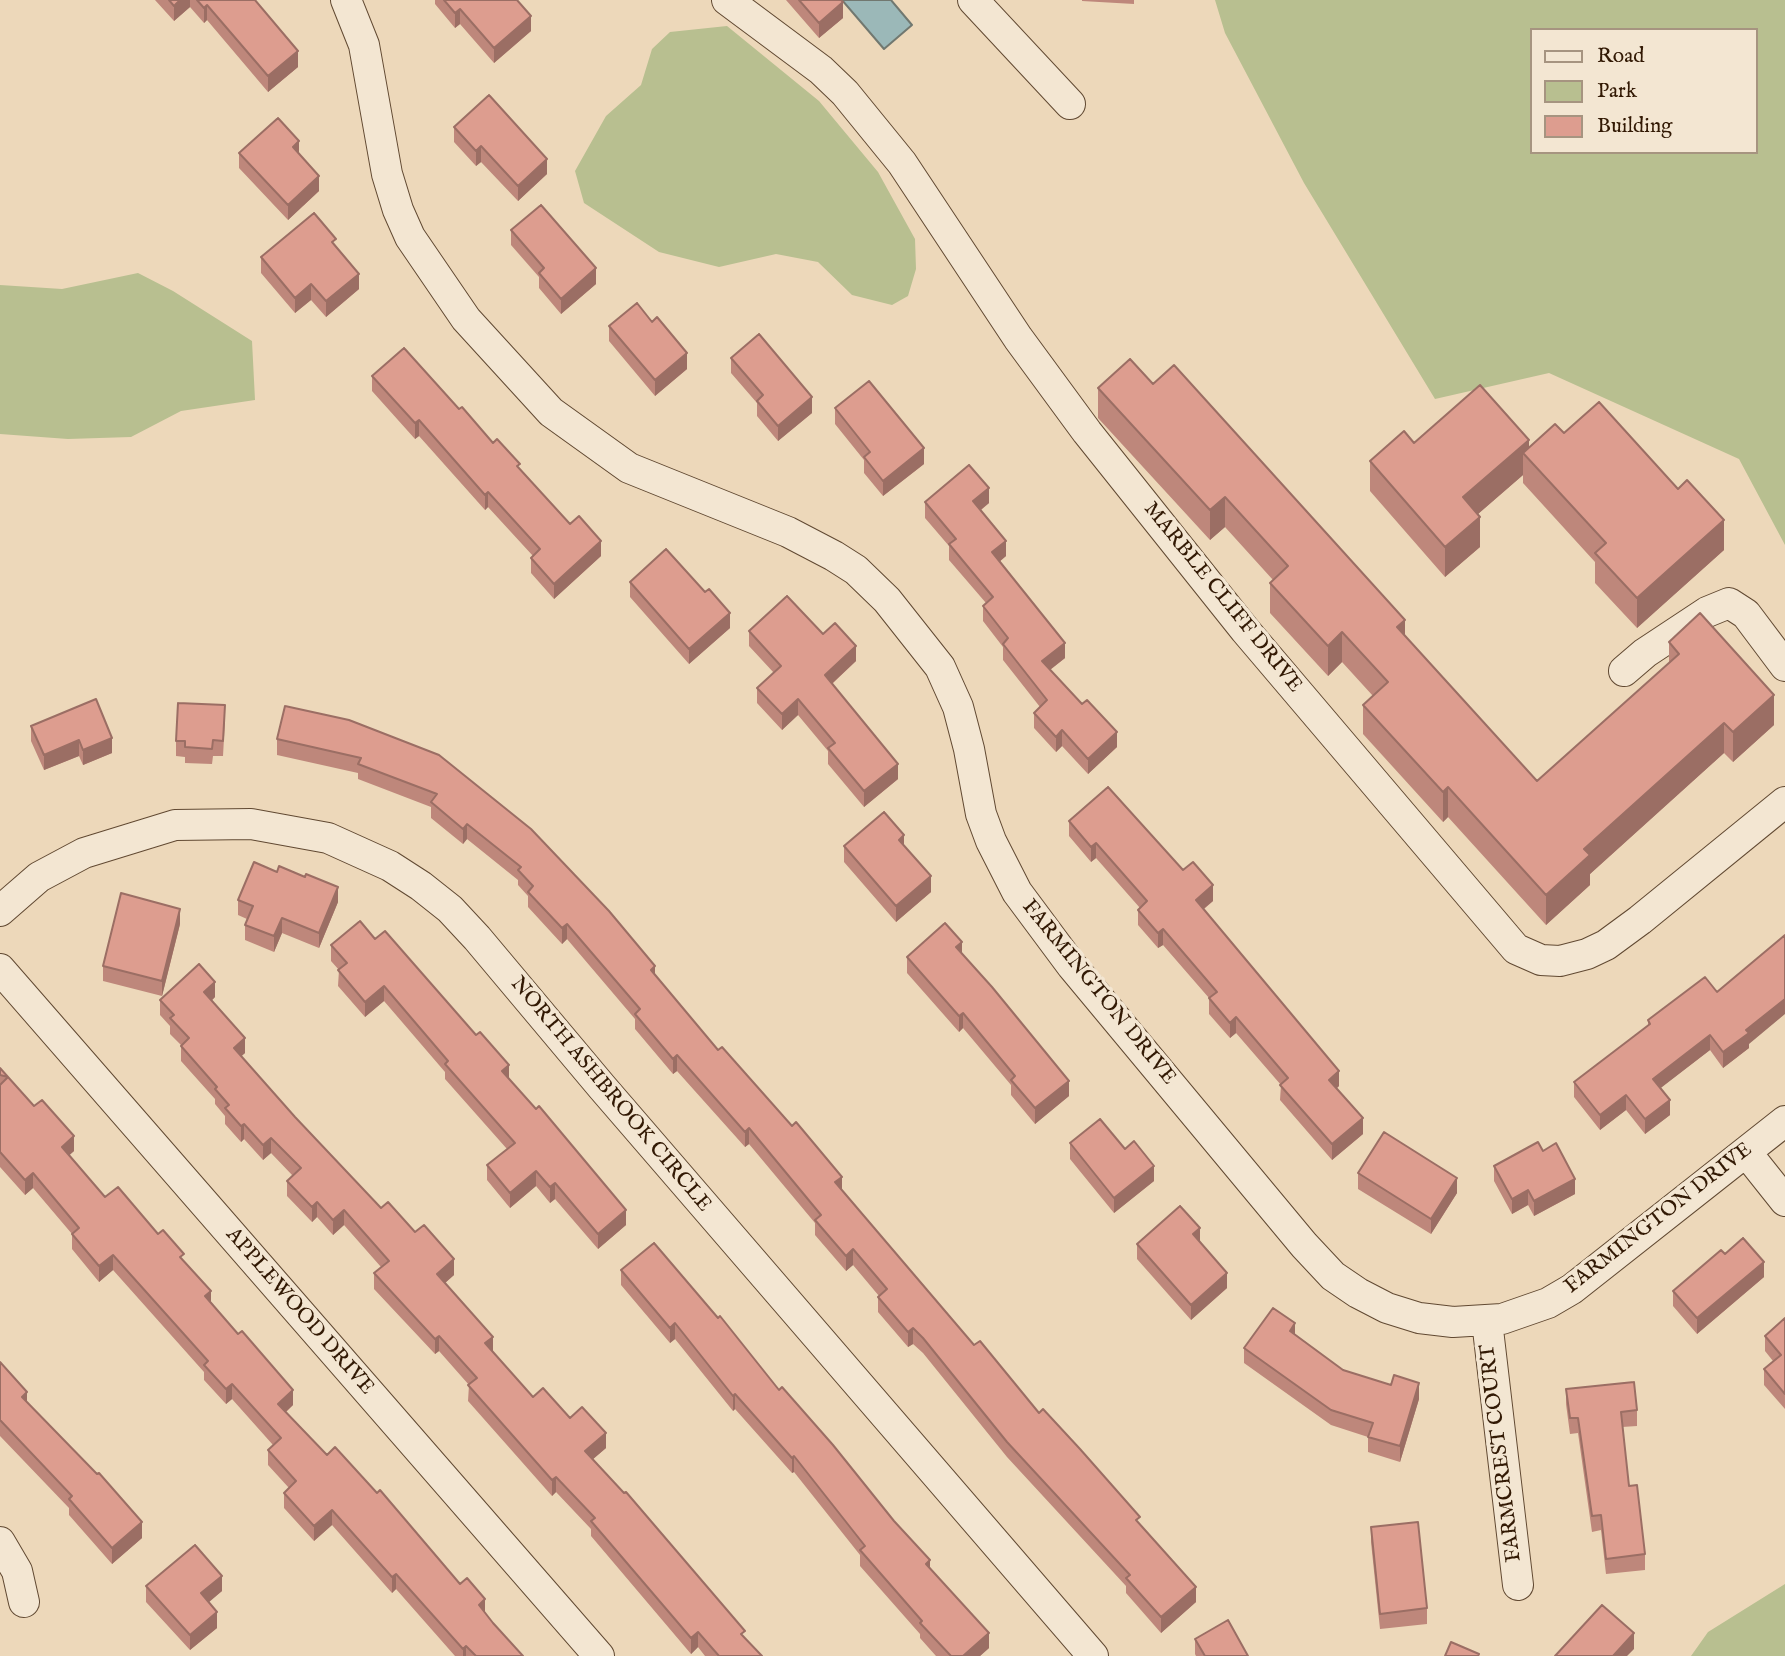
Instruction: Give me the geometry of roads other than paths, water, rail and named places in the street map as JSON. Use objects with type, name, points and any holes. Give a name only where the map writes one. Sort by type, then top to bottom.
[{"type":"street","name":"FARMINGTON DRIVE","points":[[346,0],[364,45],[387,174],[398,210],[410,237],[466,319],[551,412],[629,468],[788,532],[856,570],[887,600],[940,667],[958,707],[981,814],[991,841],[1017,892],[1072,967],[1304,1245],[1333,1276],[1387,1308],[1419,1318],[1453,1322],[1502,1319],[1548,1303],[1572,1289],[1785,1121]]},
{"type":"street","name":"MARBLE CLIFF DRIVE","points":[[727,0],[821,70],[845,93],[902,163],[1018,338],[1087,432],[1245,630],[1516,949],[1541,960],[1560,961],[1587,954],[1606,945],[1785,802]]},
{"type":"street","points":[[973,0],[1070,104]]},
{"type":"street","points":[[1624,671],[1645,653],[1707,612],[1729,603],[1746,614],[1785,666]]},
{"type":"street","name":"NORTH ASHBROOK CIRCLE","points":[[0,911],[39,877],[84,853],[148,831],[175,825],[251,824],[328,838],[390,866],[421,886],[450,909],[477,938],[602,1087],[1093,1656]]},
{"type":"street","name":"APPLEWOOD DRIVE","points":[[0,969],[599,1656]]},
{"type":"street","points":[[1746,1152],[1785,1201]]},
{"type":"street","name":"FARMCREST COURT","points":[[1487,1321],[1518,1585]]},
{"type":"street","points":[[0,1542],[17,1571],[24,1602]]},
{"type":"water","points":[[842,0],[891,0],[912,25],[884,49]]}]
